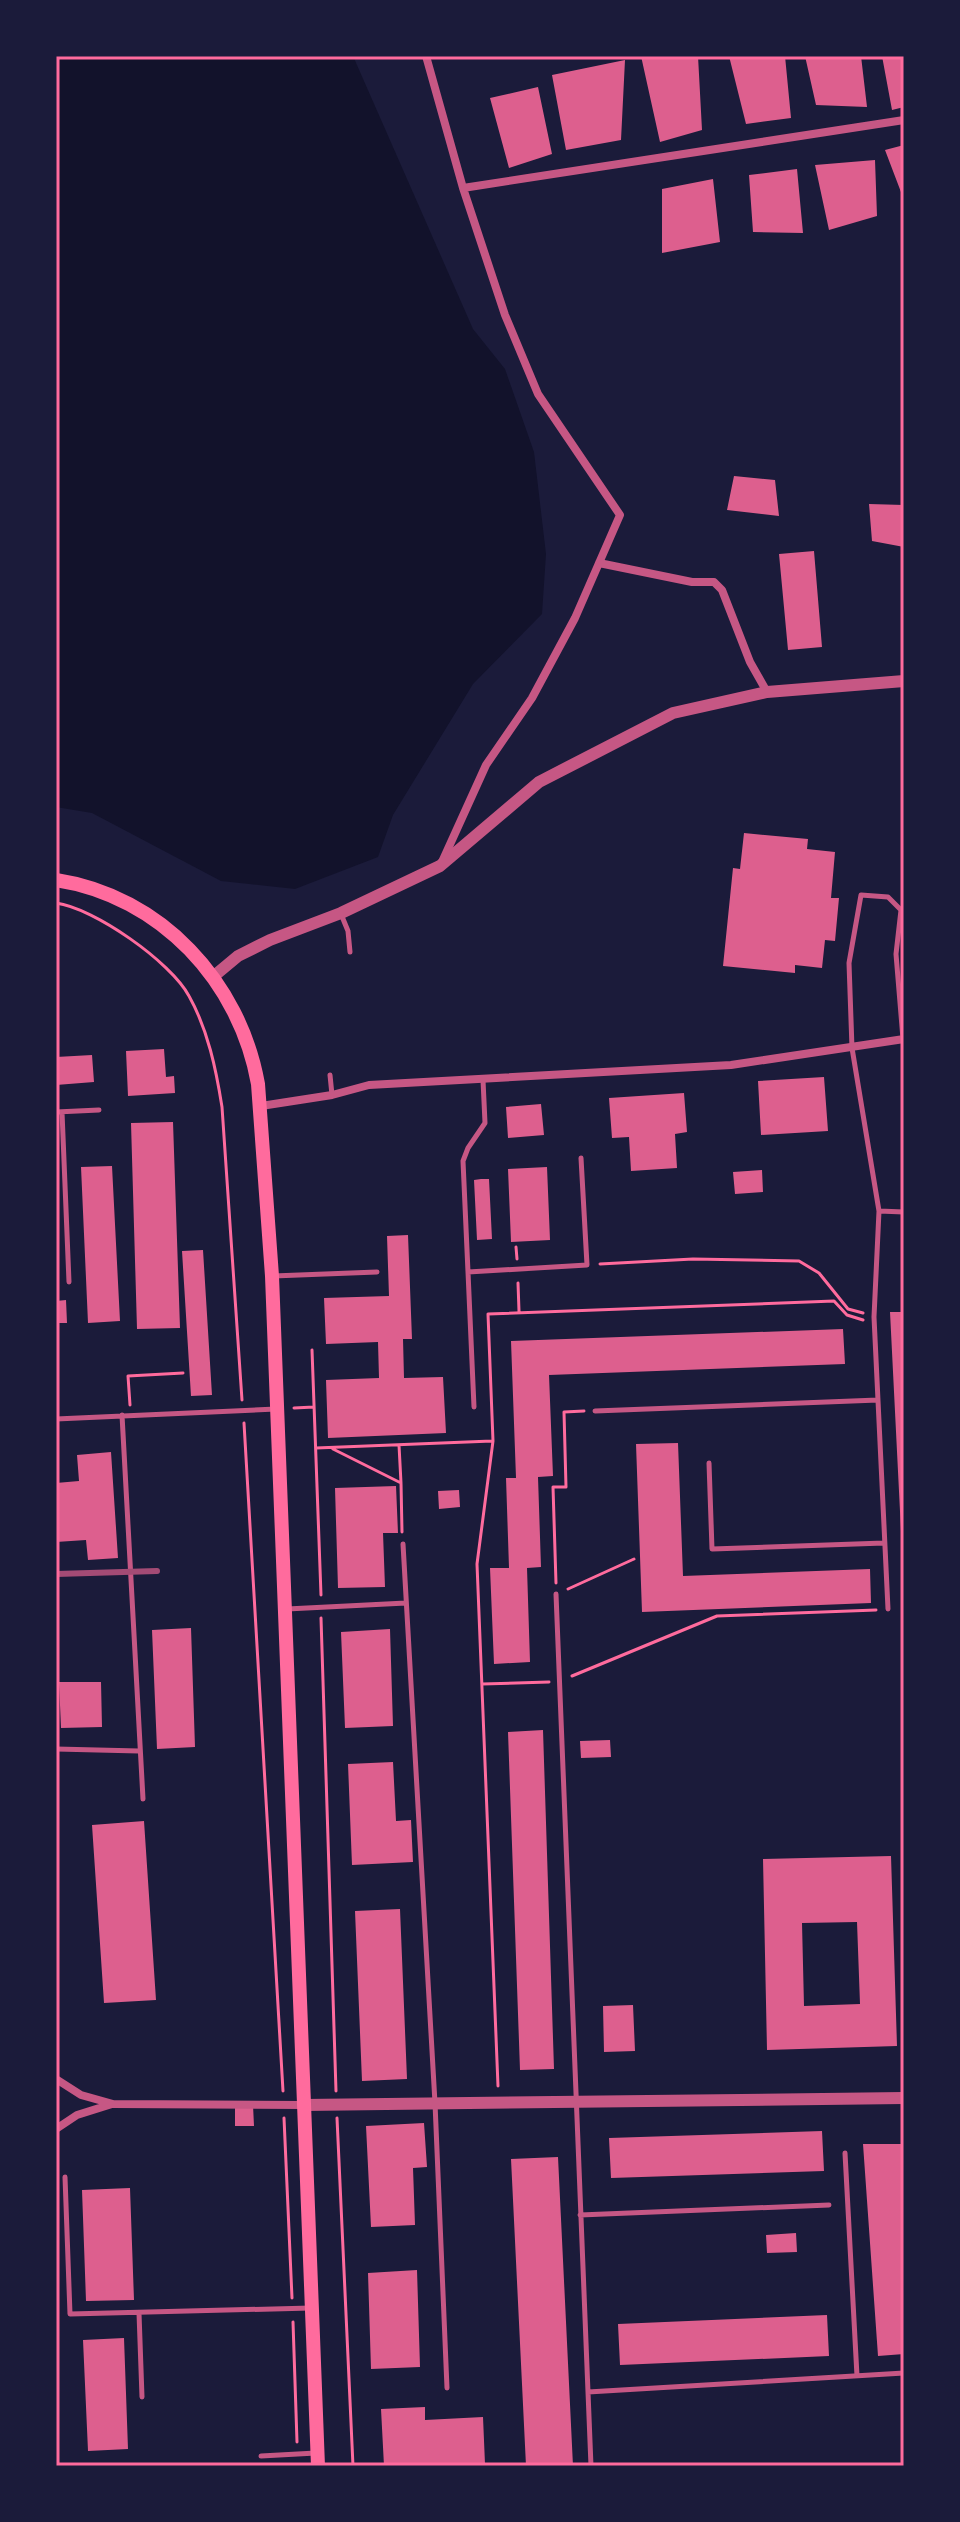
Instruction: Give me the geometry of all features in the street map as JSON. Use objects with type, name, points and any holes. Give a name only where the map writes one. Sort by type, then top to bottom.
[{"type":"main road","points":[[63,881],[110,895],[165,926],[214,976],[233,1006],[255,1067],[261,1106],[272,1276],[318,2460]]},
{"type":"street","points":[[426,56],[463,188],[505,315],[538,394],[620,515],[575,618],[532,698],[486,765],[440,866]]},
{"type":"street","points":[[463,188],[904,120]]},
{"type":"street","points":[[599,563],[692,582],[714,582],[722,590],[750,662],[767,692]]},
{"type":"street","points":[[214,976],[238,956],[270,940],[341,913],[440,866],[539,782],[673,713],[767,692],[904,681]]},
{"type":"street","points":[[261,1106],[332,1095],[369,1085],[731,1065],[904,1039]]},
{"type":"street","points":[[56,2079],[81,2095],[113,2104],[337,2105],[904,2098]]},
{"type":"street","points":[[56,2129],[77,2115],[113,2104]]},
{"type":"lane","points":[[888,1609],[874,1320],[879,1211],[852,1048],[849,963],[861,895],[888,897],[901,910],[896,954],[904,1039]]},
{"type":"lane","points":[[341,913],[348,931],[350,952]]},
{"type":"lane","points":[[330,1075],[332,1095]]},
{"type":"lane","points":[[474,1407],[463,1161],[485,1123],[483,1080]]},
{"type":"lane","points":[[69,1282],[59,1112],[99,1110]]},
{"type":"lane","points":[[468,1272],[587,1265],[581,1158]]},
{"type":"lane","points":[[879,1211],[904,1212]]},
{"type":"lane","points":[[272,1276],[377,1272]]},
{"type":"lane","points":[[595,1411],[878,1400]]},
{"type":"lane","points":[[56,1419],[277,1409]]},
{"type":"lane","points":[[122,1415],[143,1799]]},
{"type":"lane","points":[[709,1463],[712,1549],[884,1543]]},
{"type":"lane","points":[[403,1544],[435,2103],[447,2388]]},
{"type":"lane","points":[[556,1594],[591,2466]]},
{"type":"lane","points":[[285,1609],[406,1603]]},
{"type":"lane","points":[[56,1749],[139,1751]]},
{"type":"lane","points":[[845,2153],[857,2376]]},
{"type":"lane","points":[[65,2177],[70,2314],[312,2308]]},
{"type":"lane","points":[[580,2215],[829,2205]]},
{"type":"lane","points":[[139,2313],[142,2397]]},
{"type":"lane","points":[[588,2392],[904,2373]]},
{"type":"lane","points":[[261,2456],[298,2454],[318,2460]]},
{"type":"path","points":[[56,903],[67,904],[134,941],[188,993],[216,1065],[222,1107],[243,1409],[284,2105],[298,2454]]},
{"type":"path","points":[[587,1265],[693,1259],[799,1261],[819,1273],[848,1309],[874,1320]]},
{"type":"path","points":[[519,1294],[519,1312]]},
{"type":"path","points":[[499,2103],[477,1564],[493,1441],[488,1314],[834,1301],[847,1315],[874,1320]]},
{"type":"path","points":[[312,1350],[337,2105],[353,2466]]},
{"type":"path","points":[[130,1407],[128,1376],[183,1373]]},
{"type":"path","points":[[277,1409],[314,1407]]},
{"type":"path","points":[[595,1411],[564,1412],[566,1487],[553,1487],[556,1594],[634,1559]]},
{"type":"path","points":[[316,1448],[493,1441]]},
{"type":"path","points":[[399,1445],[403,1544]]},
{"type":"path","points":[[330,1447],[401,1483]]},
{"type":"path","points":[[482,1684],[559,1681],[717,1616],[888,1609]]},
{"type":"shaded area","points":[[56,56],[353,56],[473,329],[505,369],[534,452],[546,554],[542,614],[473,684],[393,815],[378,857],[295,889],[221,881],[92,813],[56,807]]},
{"type":"building","points":[[641,56],[698,56],[702,130],[660,142]]},
{"type":"building","points":[[729,56],[785,56],[791,118],[746,124]]},
{"type":"building","points":[[805,56],[861,56],[867,107],[816,105]]},
{"type":"building","points":[[882,56],[904,56],[904,107],[892,110]]},
{"type":"building","points":[[625,60],[621,140],[566,150],[552,75]]},
{"type":"building","points":[[538,87],[552,154],[509,168],[490,98]]},
{"type":"building","points":[[904,145],[904,200],[885,150]]},
{"type":"building","points":[[875,160],[877,216],[829,230],[815,165]]},
{"type":"building","points":[[797,169],[803,233],[753,232],[749,175]]},
{"type":"building","points":[[713,179],[720,242],[662,253],[662,189]]},
{"type":"building","points":[[734,476],[775,480],[779,516],[727,510]]},
{"type":"building","points":[[869,504],[904,505],[904,547],[872,541]]},
{"type":"building","points":[[814,551],[822,647],[788,650],[779,554]]},
{"type":"building","points":[[744,833],[808,839],[807,849],[835,852],[831,898],[839,898],[835,941],[825,940],[822,968],[795,965],[795,973],[723,966],[733,868],[740,869]]},
{"type":"building","points":[[164,1049],[166,1077],[174,1076],[175,1093],[128,1096],[126,1051]]},
{"type":"building","points":[[92,1055],[94,1082],[56,1085],[56,1057]]},
{"type":"building","points":[[824,1077],[828,1131],[761,1135],[758,1081]]},
{"type":"building","points":[[684,1093],[687,1132],[675,1134],[677,1168],[631,1171],[629,1137],[612,1138],[609,1098]]},
{"type":"building","points":[[541,1104],[544,1135],[508,1138],[506,1107]]},
{"type":"building","points":[[173,1122],[180,1328],[137,1329],[131,1123]]},
{"type":"building","points":[[112,1166],[120,1321],[88,1323],[81,1167]]},
{"type":"building","points":[[547,1167],[550,1240],[511,1242],[508,1169]]},
{"type":"building","points":[[762,1170],[763,1192],[735,1194],[733,1172]]},
{"type":"building","points":[[489,1179],[492,1239],[477,1240],[474,1180]]},
{"type":"building","points":[[408,1235],[412,1339],[403,1339],[404,1378],[443,1377],[446,1433],[328,1438],[326,1380],[379,1378],[378,1342],[326,1344],[324,1298],[389,1296],[387,1236]]},
{"type":"building","points":[[203,1250],[212,1395],[191,1396],[182,1251]]},
{"type":"building","points":[[66,1300],[67,1323],[56,1323],[56,1301]]},
{"type":"building","points":[[890,1312],[904,1312],[904,1551],[902,1551]]},
{"type":"building","points":[[843,1329],[845,1364],[549,1375],[553,1476],[538,1477],[541,1567],[527,1568],[530,1662],[494,1664],[490,1568],[509,1568],[506,1478],[516,1478],[511,1341]]},
{"type":"building","points":[[678,1443],[683,1576],[870,1569],[871,1603],[642,1612],[636,1444]]},
{"type":"building","points":[[111,1452],[118,1558],[88,1560],[86,1540],[56,1542],[56,1483],[79,1481],[77,1455]]},
{"type":"building","points":[[396,1486],[398,1533],[383,1533],[385,1587],[338,1588],[335,1488]]},
{"type":"building","points":[[459,1490],[460,1507],[439,1509],[438,1491]]},
{"type":"building","points":[[191,1628],[195,1747],[157,1749],[152,1630]]},
{"type":"building","points":[[390,1629],[393,1726],[345,1728],[341,1632]]},
{"type":"building","points":[[59,1682],[101,1682],[102,1727],[61,1728]]},
{"type":"building","points":[[543,1730],[554,2069],[520,2070],[508,1732]]},
{"type":"building","points":[[610,1740],[611,1757],[581,1758],[580,1741]]},
{"type":"building","points":[[393,1762],[396,1821],[411,1820],[413,1862],[352,1865],[348,1764]]},
{"type":"building","points":[[144,1821],[156,2000],[104,2003],[92,1825]]},
{"type":"building","points":[[891,1856],[897,2046],[767,2050],[763,1859]],"holes":[[[857,1922],[860,2004],[804,2006],[802,1923]]]},
{"type":"building","points":[[400,1909],[407,2079],[362,2081],[355,1911]]},
{"type":"building","points":[[633,2005],[635,2051],[604,2052],[603,2006]]},
{"type":"building","points":[[253,2105],[254,2126],[235,2126],[235,2106]]},
{"type":"building","points":[[424,2123],[427,2167],[413,2168],[415,2225],[371,2227],[366,2126]]},
{"type":"building","points":[[822,2131],[824,2171],[611,2178],[609,2138]]},
{"type":"building","points":[[863,2144],[901,2144],[904,2354],[878,2356]]},
{"type":"building","points":[[558,2157],[573,2466],[526,2466],[511,2159]]},
{"type":"building","points":[[130,2188],[134,2300],[86,2301],[82,2190]]},
{"type":"building","points":[[796,2233],[797,2252],[767,2253],[766,2235]]},
{"type":"building","points":[[417,2270],[420,2367],[371,2369],[368,2273]]},
{"type":"building","points":[[827,2315],[829,2356],[620,2365],[618,2324]]},
{"type":"building","points":[[124,2338],[128,2449],[88,2451],[83,2340]]},
{"type":"building","points":[[425,2407],[425,2420],[483,2417],[485,2464],[384,2466],[381,2409]]},
{"type":"railway","points":[[56,1574],[157,1571]]}]
